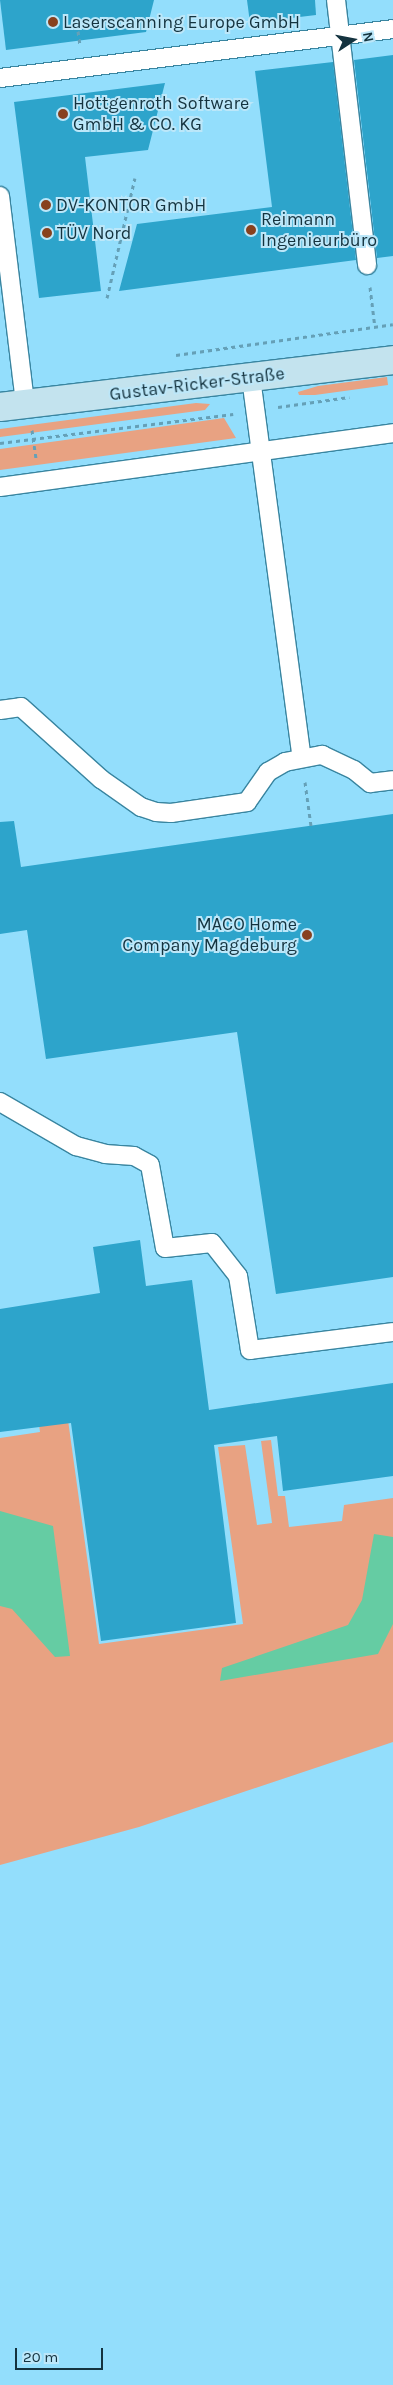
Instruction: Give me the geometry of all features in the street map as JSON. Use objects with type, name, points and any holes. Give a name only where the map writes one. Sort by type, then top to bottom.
[{"type":"street","name":"Gustav-Ricker-Straße","points":[[12,405],[393,360]]},
{"type":"lane","points":[[336,0],[366,265]]},
{"type":"lane","points":[[0,78],[393,29]]},
{"type":"lane","points":[[0,196],[12,405]]},
{"type":"lane","points":[[252,378],[302,758]]},
{"type":"lane","points":[[0,487],[393,433]]},
{"type":"lane","points":[[0,710],[21,707],[101,779],[141,807],[160,813],[246,802],[268,772],[285,762],[322,755],[346,766],[370,783],[393,780]]},
{"type":"lane","points":[[0,1102],[76,1146],[105,1154],[134,1156],[150,1165],[165,1248],[212,1243],[238,1276],[250,1350],[393,1332]]},
{"type":"path","points":[[107,298],[135,178]]},
{"type":"path","points":[[366,265],[376,326]]},
{"type":"path","points":[[169,356],[393,324]]},
{"type":"path","points":[[0,443],[256,411],[354,396]]},
{"type":"path","points":[[302,758],[311,826]]},
{"type":"shaded area","points":[[387,377],[388,385],[315,395],[299,395],[298,392],[318,386]]},
{"type":"shaded area","points":[[196,403],[210,404],[205,410],[0,437],[0,429]]},
{"type":"shaded area","points":[[224,418],[236,438],[0,470],[0,449]]},
{"type":"shaded area","points":[[55,1326],[99,1644],[243,1624],[218,1447],[245,1445],[257,1525],[272,1523],[261,1441],[271,1440],[278,1496],[285,1496],[289,1527],[342,1521],[344,1505],[393,1498],[393,1742],[139,1827],[0,1865],[0,1438],[40,1432],[26,1329]]},
{"type":"shaded area","points":[[0,1511],[53,1526],[70,1656],[55,1657],[12,1609],[0,1606]]},
{"type":"shaded area","points":[[374,1534],[393,1537],[393,1624],[378,1654],[220,1681],[222,1668],[348,1625],[362,1600]]},
{"type":"building","points":[[0,0],[154,0],[146,32],[6,50]]},
{"type":"building","points":[[247,0],[315,0],[316,15],[250,23]]},
{"type":"building","points":[[393,55],[393,256],[377,258],[354,60]]},
{"type":"building","points":[[333,62],[356,260],[119,291],[137,224],[272,207],[255,71]]},
{"type":"building","points":[[165,83],[148,150],[85,157],[101,291],[39,298],[14,102]]},
{"type":"building","points":[[393,814],[393,1277],[276,1294],[237,1032],[46,1059],[27,930],[0,934],[0,822],[14,821],[21,867]]},
{"type":"building","points":[[140,1240],[146,1286],[192,1280],[209,1410],[393,1383],[393,1476],[283,1491],[277,1436],[214,1445],[236,1623],[101,1641],[71,1423],[0,1432],[0,1309],[100,1293],[93,1247]]},
{"type":"place","name":"Laserscanning Europe GmbH","points":[[53,22]]},
{"type":"place","name":"Hottgenroth Software GmbH & CO. KG","points":[[63,114]]},
{"type":"place","name":"DV-KONTOR GmbH","points":[[46,205]]},
{"type":"place","name":"Reimann Ingenieurbüro","points":[[251,230]]},
{"type":"place","name":"TÜV Nord","points":[[47,233]]},
{"type":"place","name":"MACO Home Company Magdeburg","points":[[307,935]]}]
